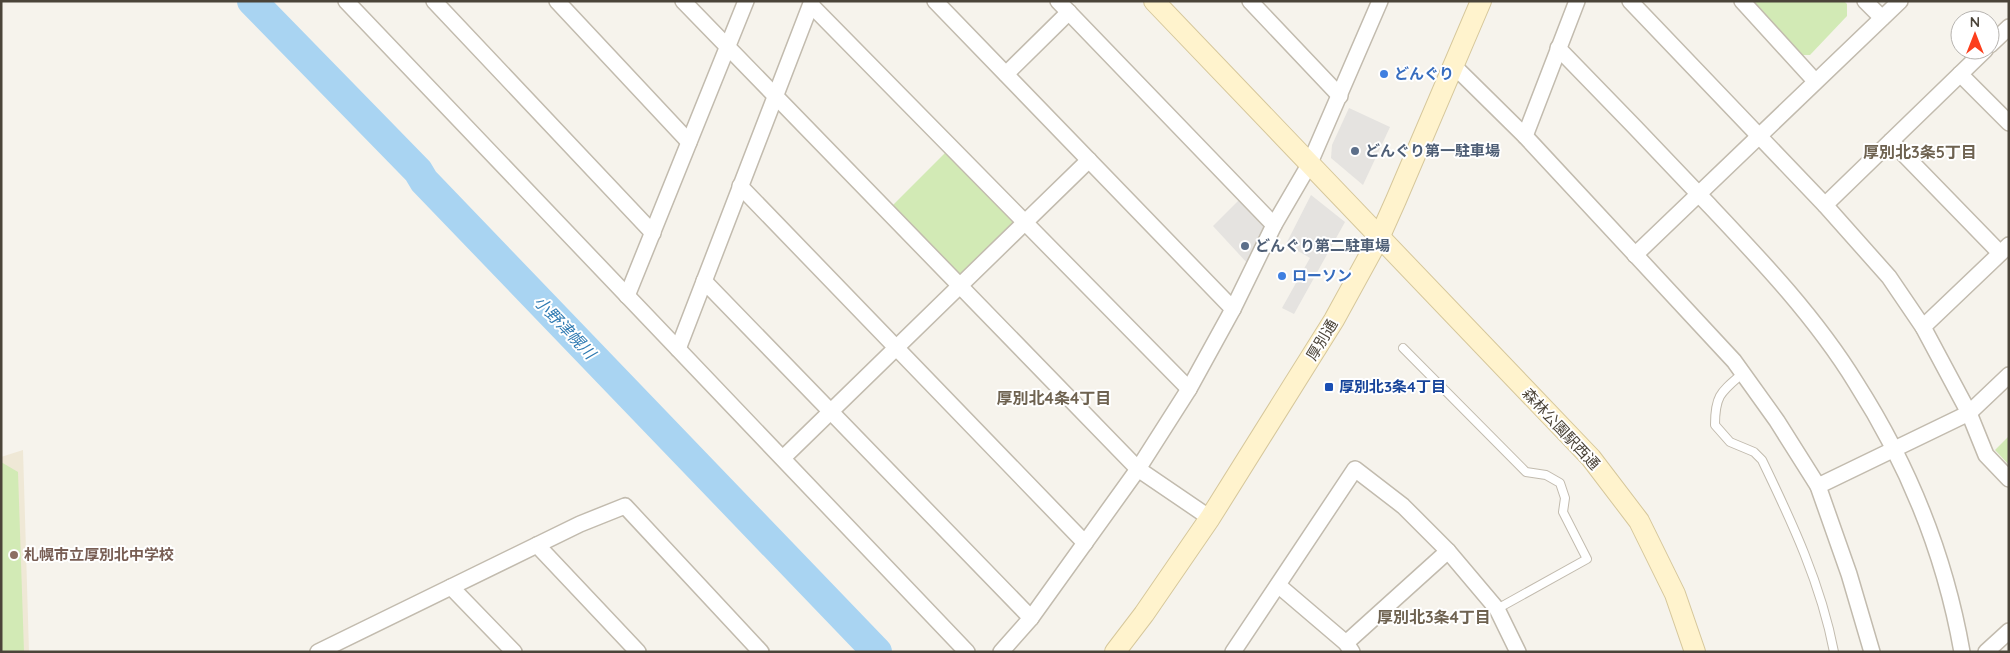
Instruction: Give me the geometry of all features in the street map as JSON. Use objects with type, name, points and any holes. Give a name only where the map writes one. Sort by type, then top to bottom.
[{"type":"street","points":[[346,1],[967,652]]},
{"type":"street","points":[[434,1],[653,233]]},
{"type":"street","points":[[557,1],[689,142]]},
{"type":"street","points":[[683,1],[1138,469],[1210,518]]},
{"type":"street","points":[[627,296],[746,1]]},
{"type":"street","points":[[935,1],[1233,309]]},
{"type":"street","name":"森林公園駅西通","points":[[1154,1],[1591,458],[1639,521],[1675,594],[1696,652]]},
{"type":"street","points":[[1250,1],[1340,96]]},
{"type":"street","name":"厚別通","points":[[1115,652],[1144,614],[1210,518],[1334,320],[1379,238],[1481,1]]},
{"type":"street","points":[[1525,136],[1577,1]]},
{"type":"street","points":[[1630,1],[1825,205],[1888,278],[1923,327],[1969,413],[1986,456],[2009,479]]},
{"type":"street","points":[[1742,1],[1815,81]]},
{"type":"street","points":[[1865,1],[1882,18]]},
{"type":"street","points":[[1635,255],[1900,1]]},
{"type":"street","points":[[678,349],[812,3],[1189,389]]},
{"type":"street","points":[[1001,652],[1031,618],[1138,469],[1189,389],[1233,309],[1274,226],[1309,165],[1378,3]]},
{"type":"street","points":[[1006,74],[1064,7],[1274,226]]},
{"type":"street","points":[[1558,48],[1765,264],[1812,321],[1856,382],[1894,448],[1919,500],[1938,551],[1962,652]]},
{"type":"street","points":[[1825,205],[1975,60]]},
{"type":"street","points":[[1454,66],[1525,136],[1743,373],[1777,421],[1818,486],[1872,652]]},
{"type":"street","points":[[1960,74],[2009,123]]},
{"type":"street","points":[[1891,141],[2004,249],[1923,327]]},
{"type":"street","points":[[782,458],[1089,160]]},
{"type":"street","points":[[740,186],[1085,543]]},
{"type":"street","points":[[704,281],[1031,618]]},
{"type":"street","points":[[1818,486],[1969,413],[2009,374]]},
{"type":"street","points":[[1233,652],[1356,469],[1403,506],[1448,551],[1497,609],[1518,652]]},
{"type":"street","points":[[318,652],[580,524],[625,506],[761,652]]},
{"type":"street","points":[[537,545],[638,652]]},
{"type":"street","points":[[1278,585],[1349,647],[1448,551]]},
{"type":"street","points":[[451,587],[514,652]]},
{"type":"street","points":[[1986,652],[2009,631]]},
{"type":"lane","points":[[1403,348],[1526,472],[1546,475],[1560,483],[1565,498],[1563,512],[1586,559],[1497,609]]},
{"type":"lane","points":[[1743,373],[1721,393],[1715,409],[1715,425],[1730,442],[1754,452],[1762,460],[1793,524],[1814,578],[1829,626],[1834,652]]},
{"type":"shaded area","name":"どんぐり第一駐車場","points":[[1349,108],[1390,127],[1363,185],[1331,158],[1332,145]]},
{"type":"shaded area","points":[[1311,195],[1345,222],[1294,314],[1282,308],[1310,258],[1286,244]]},
{"type":"shaded area","name":"どんぐり第二駐車場","points":[[1241,198],[1269,228],[1249,265],[1213,226]]},
{"type":"shaded area","name":"札幌市立厚別北中学校","points":[[23,450],[29,652],[1,652],[1,457]]},
{"type":"green space","points":[[1751,1],[1844,1],[1847,4],[1847,16],[1810,55],[1801,55]]},
{"type":"green space","points":[[951,147],[1025,222],[960,286],[887,211]]},
{"type":"green space","points":[[2009,436],[2009,465],[1995,450]]},
{"type":"green space","name":"札幌市立厚別北中学校","points":[[1,462],[18,472],[24,652],[1,652]]},
{"type":"waterway","name":"小野津幌川","points":[[252,1],[418,171],[424,181],[877,652]]},
{"type":"place","name":"どんぐり","points":[[1384,74]]},
{"type":"place","name":"どんぐり第一駐車場","points":[[1355,151]]},
{"type":"place","name":"どんぐり第二駐車場","points":[[1245,246]]},
{"type":"place","name":"ローソン","points":[[1282,276]]},
{"type":"place","name":"厚別北3条4丁目","points":[[1329,387]]},
{"type":"place","name":"札幌市立厚別北中学校","points":[[14,555]]},
{"type":"district","name":"厚別北3条5丁目","points":[[1920,152]]},
{"type":"district","name":"厚別北4条4丁目","points":[[1054,398]]},
{"type":"district","name":"厚別北3条4丁目","points":[[1434,617]]}]
